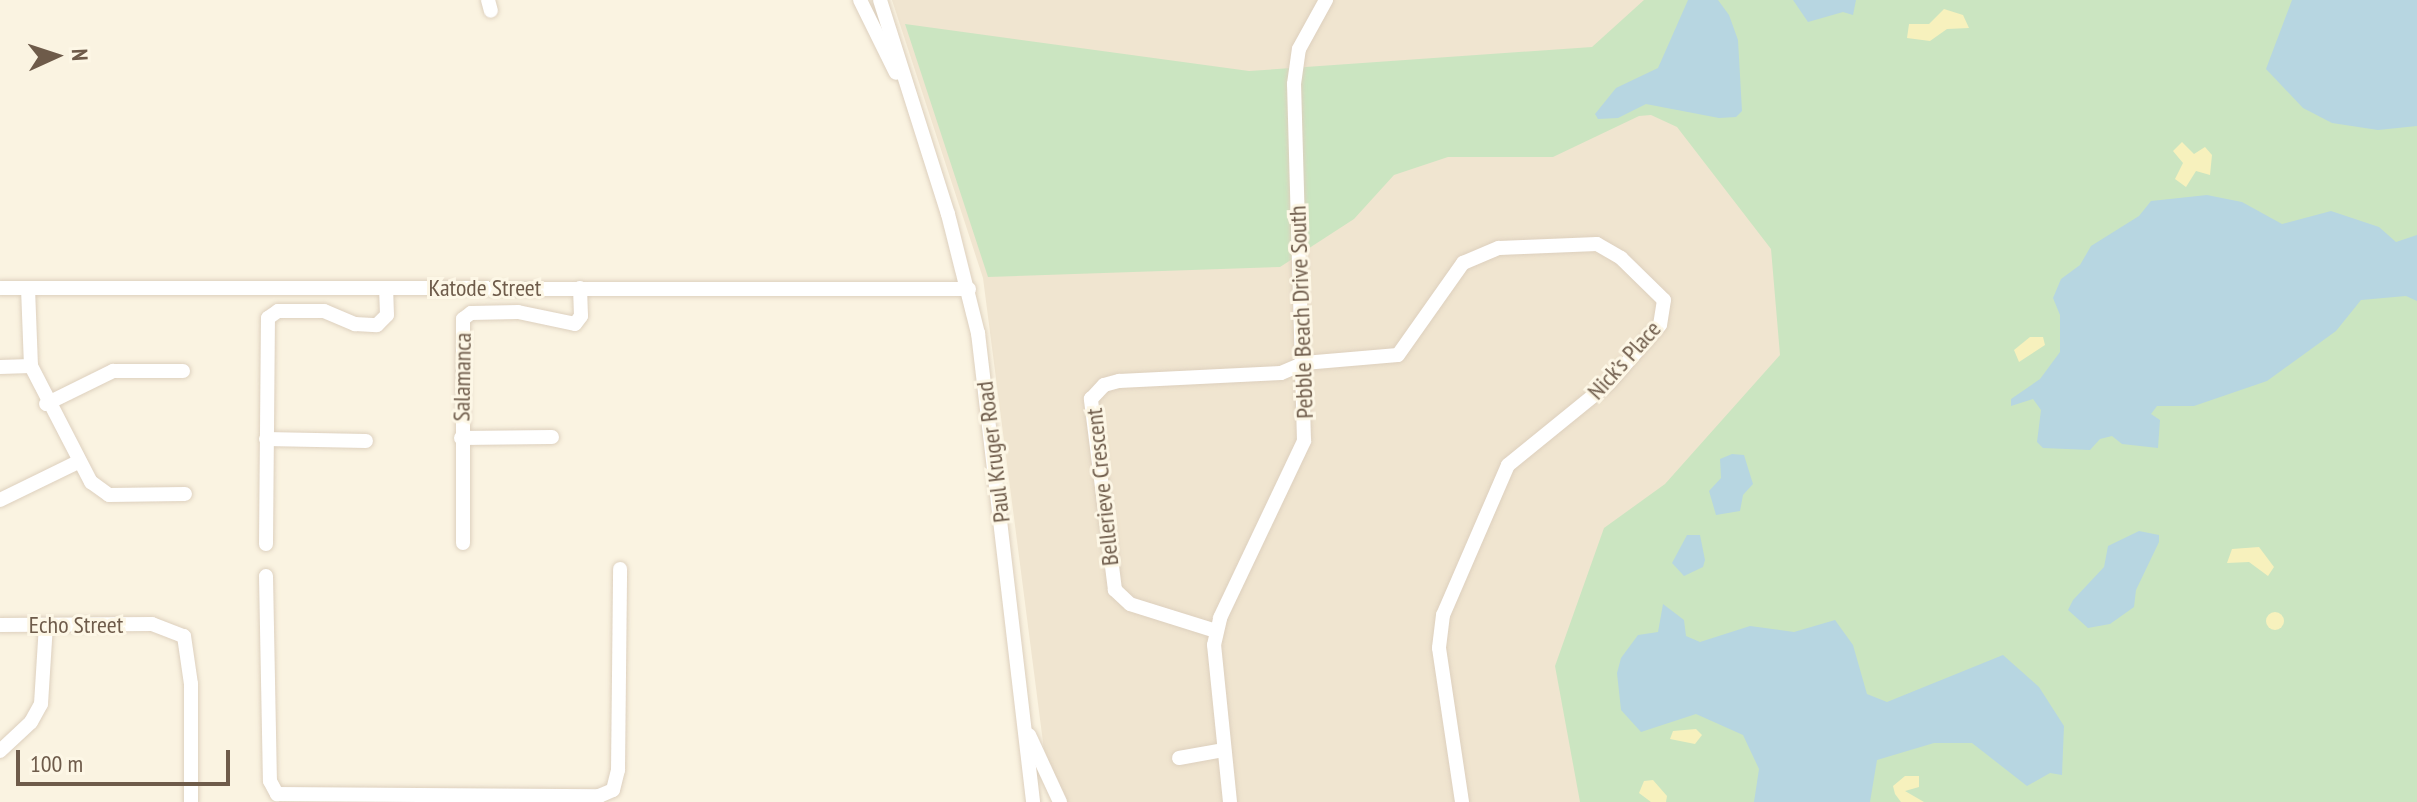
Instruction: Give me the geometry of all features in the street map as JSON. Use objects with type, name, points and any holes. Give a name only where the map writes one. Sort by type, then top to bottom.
[{"type":"street","name":"Paul Kruger Road","points":[[860,0],[914,109]]},
{"type":"street","name":"Paul Kruger Road","points":[[880,0],[969,289],[1033,802]]},
{"type":"street","name":"Pebble Beach Drive South","points":[[1230,802],[1216,631],[1301,452],[1304,363],[1294,70],[1326,0]]},
{"type":"street","name":"Nick’s Place","points":[[1304,363],[1398,355],[1463,263],[1499,248],[1597,244],[1633,268],[1664,300],[1660,325],[1609,383],[1508,465],[1443,615],[1439,648],[1462,802]]},
{"type":"street","name":"Katode Street","points":[[0,288],[969,289]]},
{"type":"street","points":[[28,288],[31,366],[46,404],[96,488],[109,495],[185,494]]},
{"type":"street","points":[[266,544],[269,316],[324,311],[355,324],[377,325],[387,315],[386,288]]},
{"type":"street","name":"Salamanca","points":[[463,543],[461,438],[465,316],[518,312],[575,324],[581,316],[580,288]]},
{"type":"street","name":"Bellerieve Crescent","points":[[1216,631],[1130,604],[1115,590],[1091,399],[1104,385],[1119,381],[1281,373],[1304,363]]},
{"type":"street","points":[[0,367],[31,366]]},
{"type":"street","points":[[46,404],[113,371],[183,371]]},
{"type":"street","points":[[461,438],[552,437]]},
{"type":"street","points":[[266,439],[366,441]]},
{"type":"street","points":[[0,500],[78,462]]},
{"type":"street","points":[[266,576],[272,791],[301,797],[440,799],[599,796],[613,790],[622,658],[620,569]]},
{"type":"street","name":"Echo Street","points":[[0,625],[152,624],[177,629],[189,648],[191,802]]},
{"type":"street","points":[[0,751],[31,722],[41,704],[46,625]]},
{"type":"street","points":[[1026,731],[1060,802]]},
{"type":"street","points":[[1179,758],[1224,750]]},
{"type":"shaded area","points":[[892,0],[2417,0],[2417,802],[1063,802],[1044,750],[983,278]]},
{"type":"green space","points":[[1644,0],[2417,0],[2417,802],[1580,802],[1555,666],[1604,528],[1665,484],[1780,355],[1771,249],[1677,127],[1651,115],[1639,116],[1553,157],[1448,157],[1394,175],[1354,219],[1280,267],[988,277],[905,24],[1249,71],[1592,47]]},
{"type":"sand","points":[[1944,9],[1963,15],[1969,28],[1947,29],[1930,41],[1907,38],[1909,24],[1929,24]]},
{"type":"sand","points":[[2182,142],[2194,154],[2205,147],[2212,155],[2210,175],[2196,171],[2186,187],[2175,179],[2183,163],[2173,151]]},
{"type":"sand","points":[[2030,337],[2043,337],[2045,345],[2019,362],[2014,350]]},
{"type":"sand","points":[[2259,547],[2274,567],[2268,576],[2249,562],[2227,563],[2232,549]]},
{"type":"sand","points":[[2275,612],[2284,621],[2275,630],[2266,621]]},
{"type":"sand","points":[[1696,729],[1702,735],[1695,744],[1670,739],[1673,731]]},
{"type":"sand","points":[[1905,776],[1919,776],[1919,787],[1905,791],[1924,802],[1901,802],[1895,794],[1893,786]]},
{"type":"sand","points":[[1653,780],[1667,796],[1666,802],[1651,802],[1639,793],[1644,781]]},
{"type":"water","points":[[1688,0],[1718,0],[1729,15],[1738,40],[1742,111],[1736,117],[1719,118],[1646,104],[1618,118],[1598,119],[1595,114],[1616,88],[1658,68]]},
{"type":"water","points":[[1793,0],[1856,0],[1853,15],[1843,12],[1808,22]]},
{"type":"water","points":[[2292,0],[2417,0],[2417,126],[2378,130],[2332,123],[2303,108],[2266,69]]},
{"type":"water","points":[[2207,195],[2242,202],[2282,224],[2331,211],[2379,227],[2396,242],[2417,235],[2417,301],[2406,296],[2361,300],[2336,331],[2267,381],[2194,406],[2157,406],[2151,414],[2160,420],[2158,448],[2122,444],[2112,436],[2100,439],[2090,450],[2043,448],[2037,442],[2041,410],[2033,399],[2011,406],[2011,399],[2040,379],[2060,352],[2060,315],[2053,298],[2061,279],[2080,265],[2091,246],[2139,216],[2151,201]]},
{"type":"water","points":[[1732,454],[1744,455],[1753,484],[1743,495],[1740,511],[1716,515],[1709,491],[1721,478],[1720,459]]},
{"type":"water","points":[[2139,531],[2159,535],[2159,542],[2136,590],[2134,607],[2110,624],[2088,628],[2068,610],[2073,600],[2104,567],[2108,546]]},
{"type":"water","points":[[1687,535],[1700,535],[1705,560],[1703,567],[1684,576],[1672,563]]},
{"type":"water","points":[[1663,604],[1684,620],[1686,636],[1700,642],[1750,626],[1794,632],[1835,620],[1853,645],[1867,694],[1887,702],[2003,655],[2039,687],[2064,726],[2062,775],[2050,773],[2027,786],[1972,743],[1934,743],[1877,760],[1870,802],[1754,802],[1759,769],[1743,735],[1696,714],[1641,732],[1621,710],[1617,673],[1621,658],[1638,635],[1658,632]]}]
